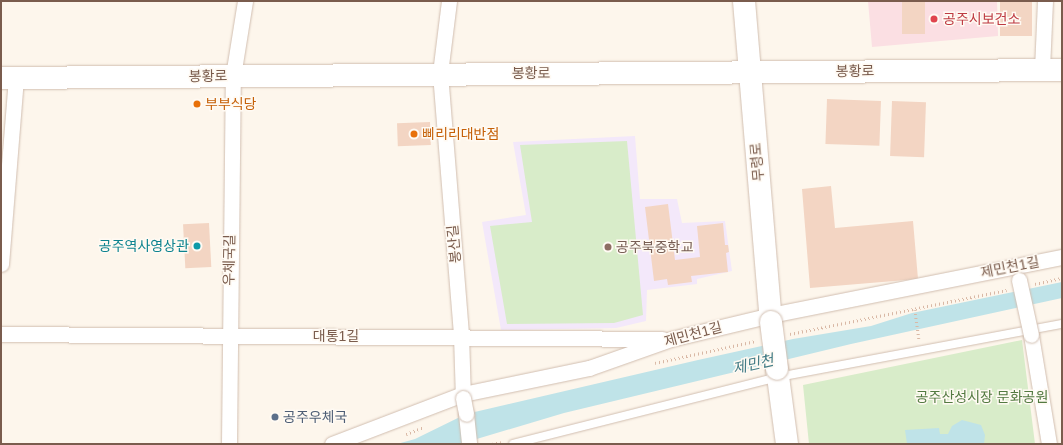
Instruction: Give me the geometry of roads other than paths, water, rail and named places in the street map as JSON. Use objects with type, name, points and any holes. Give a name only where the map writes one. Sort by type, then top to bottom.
[{"type":"main road","name":"무령로","points":[[744,1],[748,72],[777,324],[777,373]]},
{"type":"main road","name":"봉황로","points":[[9,78],[440,73],[1052,70]]},
{"type":"main road","points":[[777,373],[787,444]]},
{"type":"street","name":"우체국길","points":[[229,444],[228,336],[233,76],[245,1]]},
{"type":"street","name":"봉산길","points":[[449,1],[440,73],[461,336],[463,396],[469,443]]},
{"type":"street","points":[[1045,1],[1052,70]]},
{"type":"street","points":[[1,264],[9,78]]},
{"type":"street","name":"제민천1길","points":[[332,444],[463,396],[589,368],[671,339],[777,324],[1020,280],[1062,257]]},
{"type":"street","points":[[1020,280],[1031,335],[1049,444]]},
{"type":"street","name":"대통1길","points":[[1,334],[461,336],[671,339]]},
{"type":"lane","points":[[513,444],[777,373],[1062,324]]},
{"type":"water","name":"제민천","points":[[1062,282],[1062,298],[851,344],[564,413],[460,444],[397,444],[415,439],[466,414],[698,360],[793,339],[871,326],[912,313]]},
{"type":"water","points":[[962,420],[981,425],[985,435],[984,444],[907,444],[905,430],[939,428],[940,434],[948,434],[952,426]]},
{"type":"place","name":"공주시보건소","points":[[934,19]]},
{"type":"place","name":"부부식당","points":[[197,104]]},
{"type":"place","name":"삐리리대반점","points":[[414,134]]},
{"type":"place","name":"공주역사영상관","points":[[197,246]]},
{"type":"place","name":"공주북중학교","points":[[608,247]]},
{"type":"place","name":"공주우체국","points":[[275,417]]},
{"type":"park label","name":"공주산성시장 문화공원","points":[[982,397]]}]
